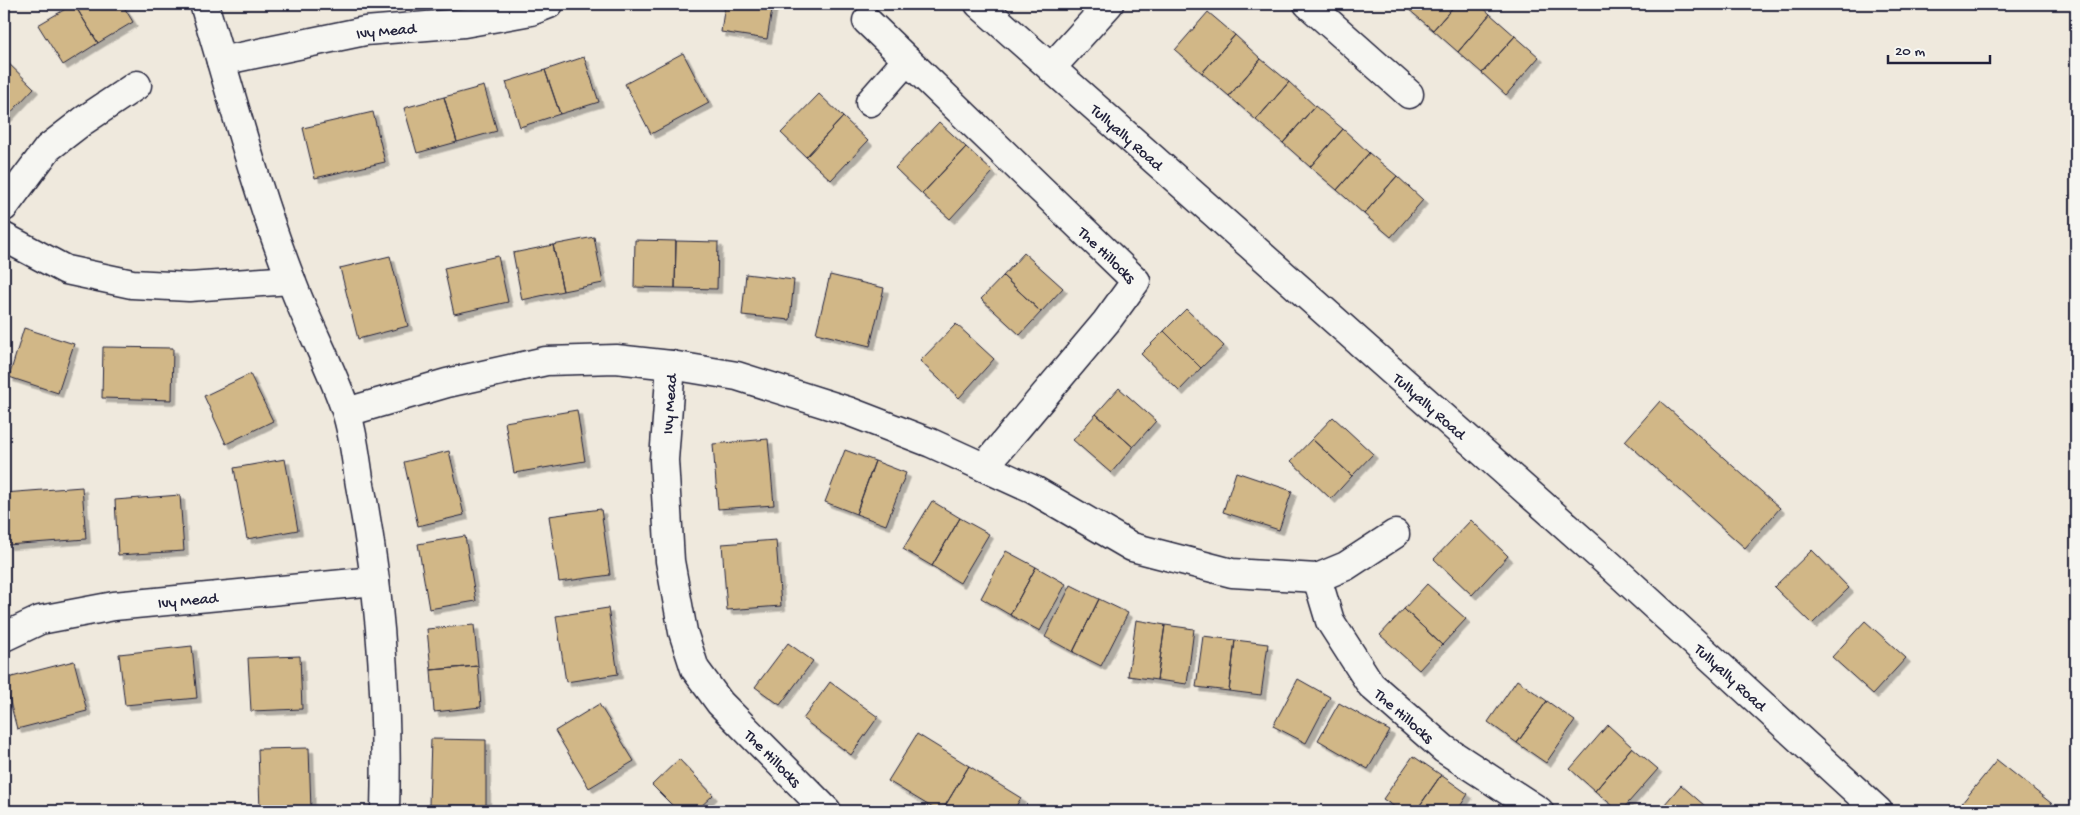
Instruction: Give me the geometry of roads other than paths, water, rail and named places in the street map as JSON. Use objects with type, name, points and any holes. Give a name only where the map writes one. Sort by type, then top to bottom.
[{"type":"street","points":[[204,4],[253,169],[291,280],[347,412],[375,581],[383,675],[386,759],[385,811]]},
{"type":"street","name":"Ivy Mead","points":[[221,62],[365,32],[464,24],[530,11],[550,4]]},
{"type":"street","name":"Tullyally Road","points":[[979,4],[1610,565],[1878,811]]},
{"type":"street","points":[[1051,68],[1109,4]]},
{"type":"street","points":[[1308,4],[1409,94]]},
{"type":"street","name":"The Hillocks","points":[[867,21],[1136,281],[1106,322],[984,467]]},
{"type":"street","points":[[870,102],[907,60]]},
{"type":"street","points":[[4,207],[48,148],[83,121],[137,85]]},
{"type":"street","points":[[4,238],[66,270],[132,284],[189,287],[291,280]]},
{"type":"street","name":"Ivy Mead","points":[[347,412],[447,383],[546,361],[616,359],[671,365],[664,460],[670,561],[683,632],[695,670],[720,703]]},
{"type":"street","points":[[671,365],[737,376],[848,411],[930,443],[1034,490],[1132,547],[1232,573],[1317,578],[1346,566],[1395,534]]},
{"type":"street","name":"The Hillocks","points":[[1317,578],[1330,621],[1371,685],[1444,749],[1539,811]]},
{"type":"street","name":"Ivy Mead","points":[[4,637],[40,620],[114,606],[375,581]]},
{"type":"street","name":"The Hillocks","points":[[720,703],[827,811]]}]
